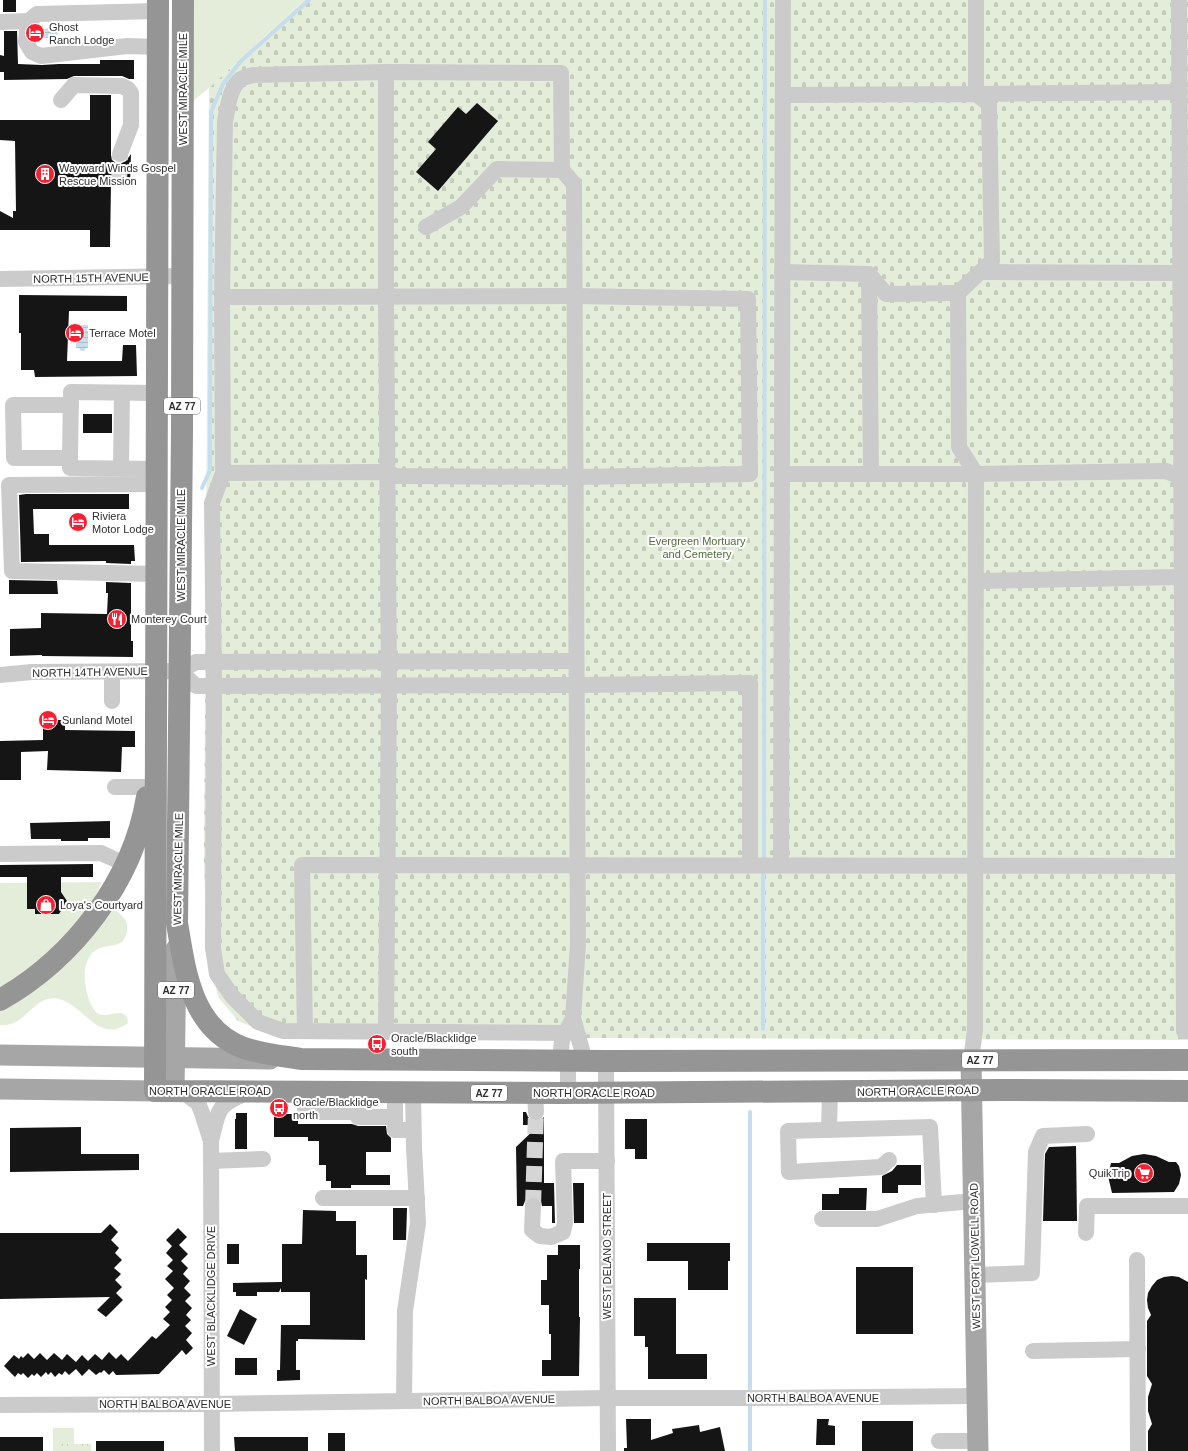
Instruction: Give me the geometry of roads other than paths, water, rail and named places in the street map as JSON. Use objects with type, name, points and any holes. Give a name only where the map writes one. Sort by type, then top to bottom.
[{"type":"highway","name":"WEST MIRACLE MILE","points":[[177,923],[180,671],[183,0]]},
{"type":"highway","name":"WEST MIRACLE MILE","points":[[158,5],[156,744],[165,1057],[170,1091]]},
{"type":"highway","points":[[0,1000],[28,982],[70,946],[97,912],[118,879],[126,864],[140,826],[149,787],[156,744]]},
{"type":"highway","name":"AZ 77","points":[[177,923],[185,970],[191,990],[205,1018],[214,1029],[228,1040],[243,1047],[264,1053],[301,1059],[580,1061],[1188,1060]]},
{"type":"highway","name":"NORTH ORACLE ROAD","points":[[170,1091],[305,1091],[358,1102],[404,1092],[535,1103],[568,1093],[606,1094],[972,1090],[1188,1091]]},
{"type":"main road","name":"WEST MIRACLE MILE","points":[[165,1057],[177,923]]},
{"type":"main road","points":[[0,1055],[301,1059]]},
{"type":"main road","name":"WEST FORT LOWELL ROAD","points":[[971,1060],[978,1446]]},
{"type":"main road","name":"NORTH ORACLE ROAD","points":[[0,1089],[170,1091]]},
{"type":"street","points":[[781,865],[783,0]]},
{"type":"street","points":[[976,0],[976,94]]},
{"type":"street","points":[[1182,1],[1180,92],[1180,273],[1184,296],[1184,477],[1181,577],[1182,866],[1184,1031],[1188,1031]]},
{"type":"street","points":[[158,5],[37,14],[29,21],[26,42],[32,52],[41,56],[127,46],[158,47]]},
{"type":"street","points":[[0,22],[29,21]]},
{"type":"street","points":[[386,72],[389,662],[386,1032]]},
{"type":"street","points":[[566,1033],[283,1031],[258,1022],[232,996],[217,974],[212,948],[214,685],[212,503],[223,473],[222,297],[225,121],[229,100],[235,87],[241,79],[253,75],[386,72],[561,73],[562,170],[574,184],[578,944],[573,1018],[580,1061],[568,1093]]},
{"type":"street","points":[[61,100],[74,85],[122,86],[128,89],[131,93],[131,125],[120,154]]},
{"type":"street","points":[[783,95],[1180,92]]},
{"type":"street","points":[[782,272],[869,274],[886,294],[958,293],[981,272],[992,261],[989,104],[976,94]]},
{"type":"street","points":[[426,228],[461,207],[497,170],[562,170]]},
{"type":"street","points":[[981,272],[1180,273]]},
{"type":"street","points":[[869,274],[871,474]]},
{"type":"street","name":"NORTH 15TH AVENUE","points":[[0,279],[182,276]]},
{"type":"street","points":[[958,293],[959,447],[976,474],[975,1030],[971,1060]]},
{"type":"street","points":[[222,297],[386,295],[748,299],[750,474],[576,477],[396,476],[387,472],[223,473]]},
{"type":"street","points":[[157,393],[71,392],[70,458],[70,468],[121,468],[157,477]]},
{"type":"street","points":[[121,468],[122,393]]},
{"type":"street","points":[[70,458],[14,458],[13,405],[71,405]]},
{"type":"street","points":[[782,474],[1166,472],[1184,477]]},
{"type":"street","points":[[156,574],[12,571],[9,485],[157,477]]},
{"type":"street","points":[[976,581],[1181,577]]},
{"type":"street","points":[[576,661],[196,662],[180,671],[196,686],[750,683],[750,865]]},
{"type":"street","name":"NORTH 14TH AVENUE","points":[[0,675],[32,672],[180,671]]},
{"type":"street","points":[[112,672],[112,701]]},
{"type":"street","points":[[115,787],[149,787]]},
{"type":"street","points":[[0,854],[101,853],[126,864]]},
{"type":"street","points":[[305,1031],[302,865],[578,864],[1182,866]]},
{"type":"street","points":[[573,1018],[562,1040],[580,1061]]},
{"type":"street","name":"WEST DELANO STREET","points":[[580,1061],[606,1094],[608,1451]]},
{"type":"street","points":[[170,1091],[198,1103],[211,1141]]},
{"type":"street","points":[[211,1141],[218,1114],[222,1106],[228,1101],[252,1091]]},
{"type":"street","points":[[829,1130],[830,1091]]},
{"type":"street","points":[[404,1092],[395,1117],[395,1130],[413,1130]]},
{"type":"street","points":[[404,1092],[413,1130],[418,1223],[405,1311],[404,1401]]},
{"type":"street","points":[[358,1102],[358,1117],[395,1117]]},
{"type":"street","points":[[890,1160],[881,1167],[790,1172],[788,1131],[930,1127],[934,1205]]},
{"type":"street","points":[[975,1275],[1032,1273],[1036,1152],[1043,1136],[1087,1134]]},
{"type":"street","name":"WEST BLACKLIDGE DRIVE","points":[[211,1141],[212,1451]]},
{"type":"street","points":[[211,1161],[263,1159]]},
{"type":"street","points":[[533,1206],[532,1230],[540,1236],[551,1237],[563,1232],[565,1223],[563,1161],[607,1161]]},
{"type":"street","points":[[322,1198],[417,1198]]},
{"type":"street","points":[[822,1219],[876,1219],[917,1206],[974,1201]]},
{"type":"street","points":[[1086,1233],[1087,1206],[1188,1206]]},
{"type":"street","points":[[1137,1260],[1138,1451]]},
{"type":"street","points":[[1033,1351],[1138,1349]]},
{"type":"street","name":"NORTH BALBOA AVENUE","points":[[0,1405],[212,1404],[608,1398],[978,1396]]},
{"type":"street","points":[[939,1441],[978,1446]]},
{"type":"water","points":[[48,28],[59,32],[52,38],[45,38],[36,35],[36,33],[40,30]]},
{"type":"water","points":[[76,325],[88,325],[88,348],[84,351],[76,348]]},
{"type":"waterway","points":[[202,488],[210,470],[211,112],[223,84],[241,61],[309,0]]},
{"type":"waterway","points":[[764,862],[765,0]]},
{"type":"waterway","points":[[763,869],[763,1029]]},
{"type":"waterway","points":[[750,1112],[750,1395]]},
{"type":"waterway","points":[[750,1401],[750,1451]]},
{"type":"tunnel","points":[[119,184],[120,154]]},
{"type":"tunnel","points":[[533,1206],[536,1112]]},
{"type":"place","name":"Ghost Ranch Lodge","points":[[35,33]]},
{"type":"place","name":"Wayward Winds Gospel Rescue Mission","points":[[45,174]]},
{"type":"place","name":"Terrace Motel","points":[[75,333]]},
{"type":"place","name":"Riviera Motor Lodge","points":[[78,522]]},
{"type":"place","name":"Monterey Court","points":[[117,619]]},
{"type":"place","name":"Sunland Motel","points":[[48,720]]},
{"type":"place","name":"Loya's Courtyard","points":[[46,905]]},
{"type":"place","name":"Oracle/Blacklidge south","points":[[377,1044]]},
{"type":"place","name":"Oracle/Blacklidge north","points":[[279,1108]]},
{"type":"place","name":"QuikTrip","points":[[1144,1173]]},
{"type":"park label","name":"Evergreen Mortuary and Cemetery","points":[[697,547]]}]
